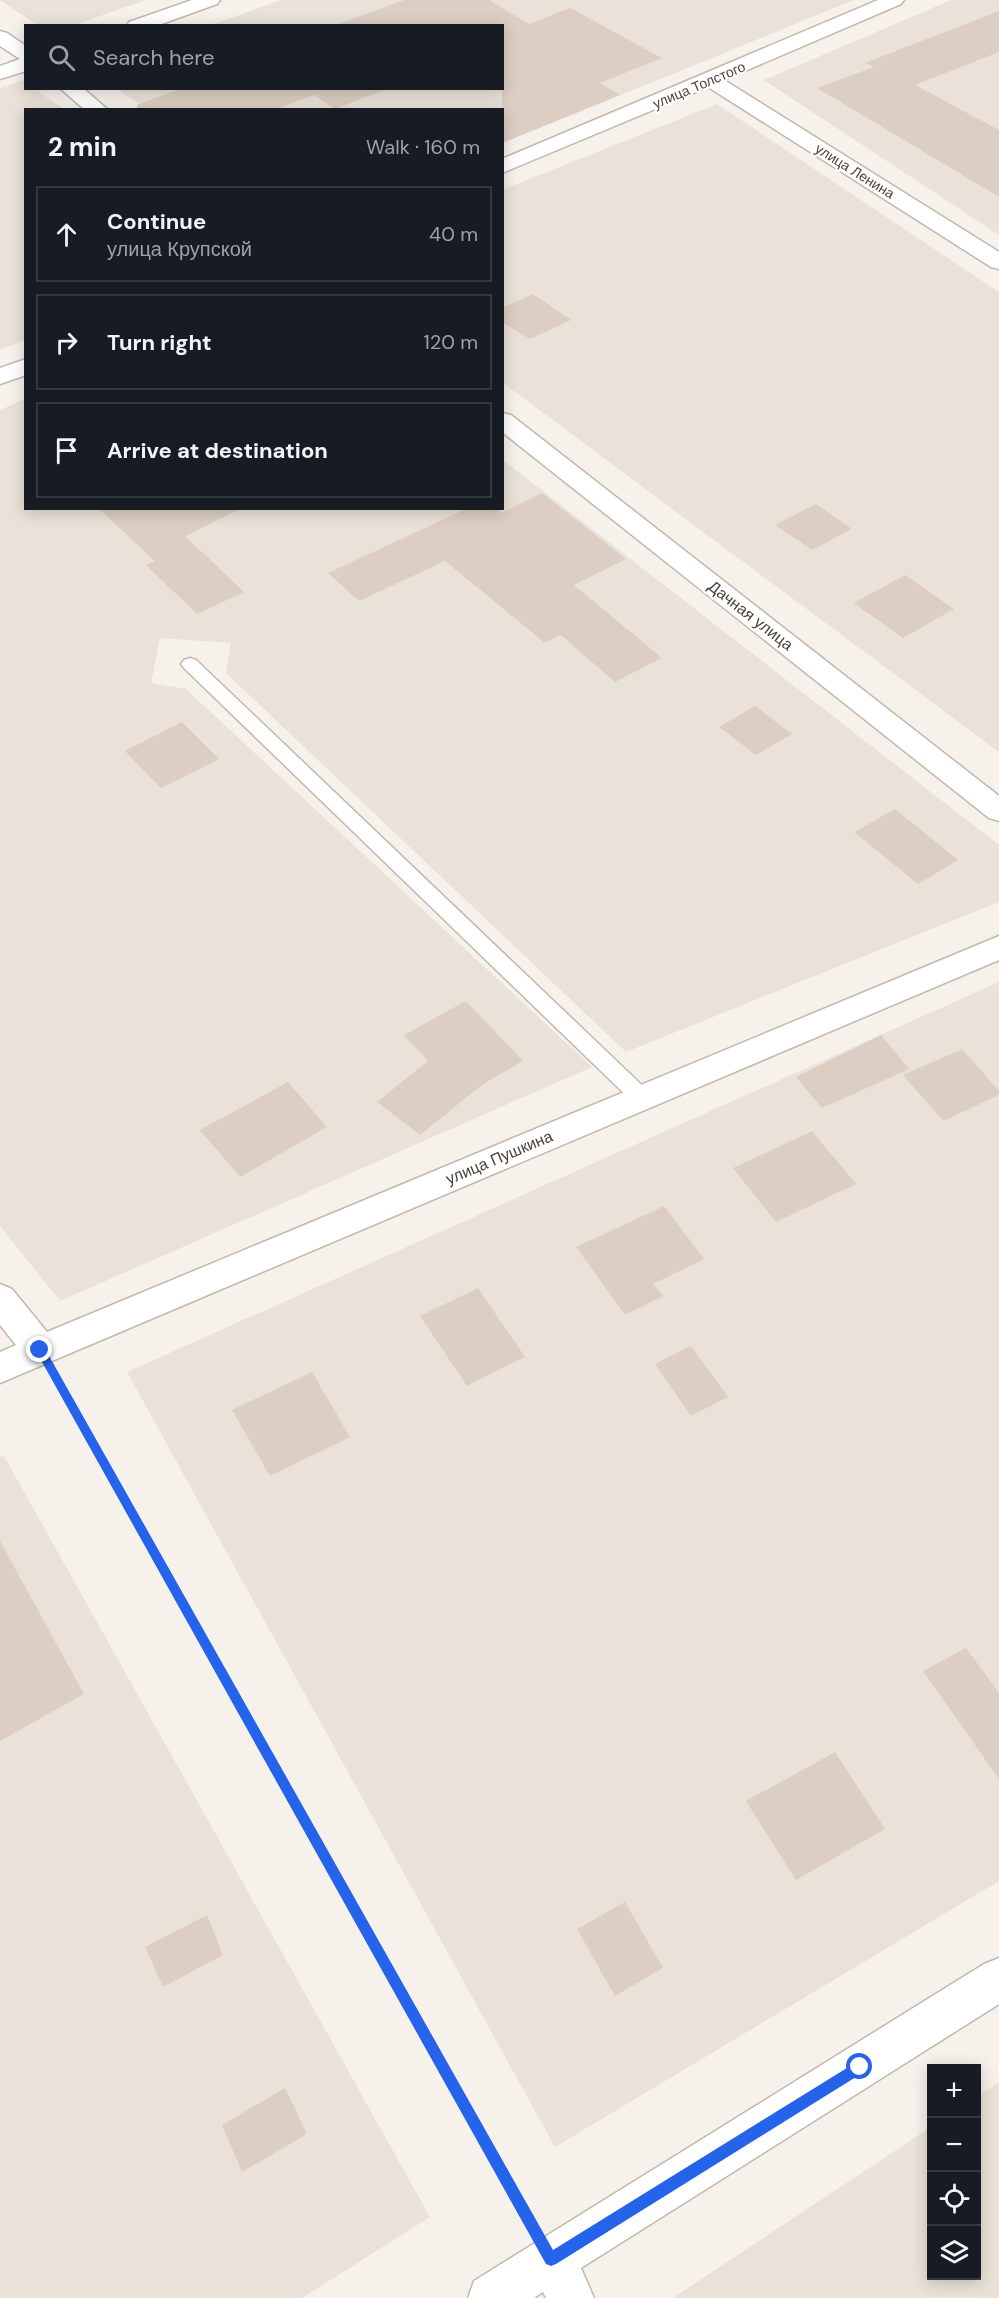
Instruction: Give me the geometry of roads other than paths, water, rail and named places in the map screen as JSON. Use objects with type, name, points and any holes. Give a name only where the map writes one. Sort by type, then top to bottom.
[{"type":"street","points":[[142,24],[210,0]]},
{"type":"street","name":"улица Толстого","points":[[504,166],[711,80],[894,0]]},
{"type":"street","points":[[0,37],[24,54]]},
{"type":"street","points":[[0,73],[24,65]]},
{"type":"street","name":"улица Ленина","points":[[711,80],[999,262]]},
{"type":"street","points":[[73,90],[95,108]]},
{"type":"street","points":[[0,377],[24,367]]},
{"type":"street","name":"Дачная улица","points":[[504,422],[999,811]]},
{"type":"street","name":"улица Пушкина","points":[[0,1368],[999,946]]},
{"type":"street","points":[[0,1299],[40,1350]]},
{"type":"street","points":[[491,2298],[561,2279],[999,1979]]},
{"type":"lane","points":[[190,664],[641,1097]]}]
